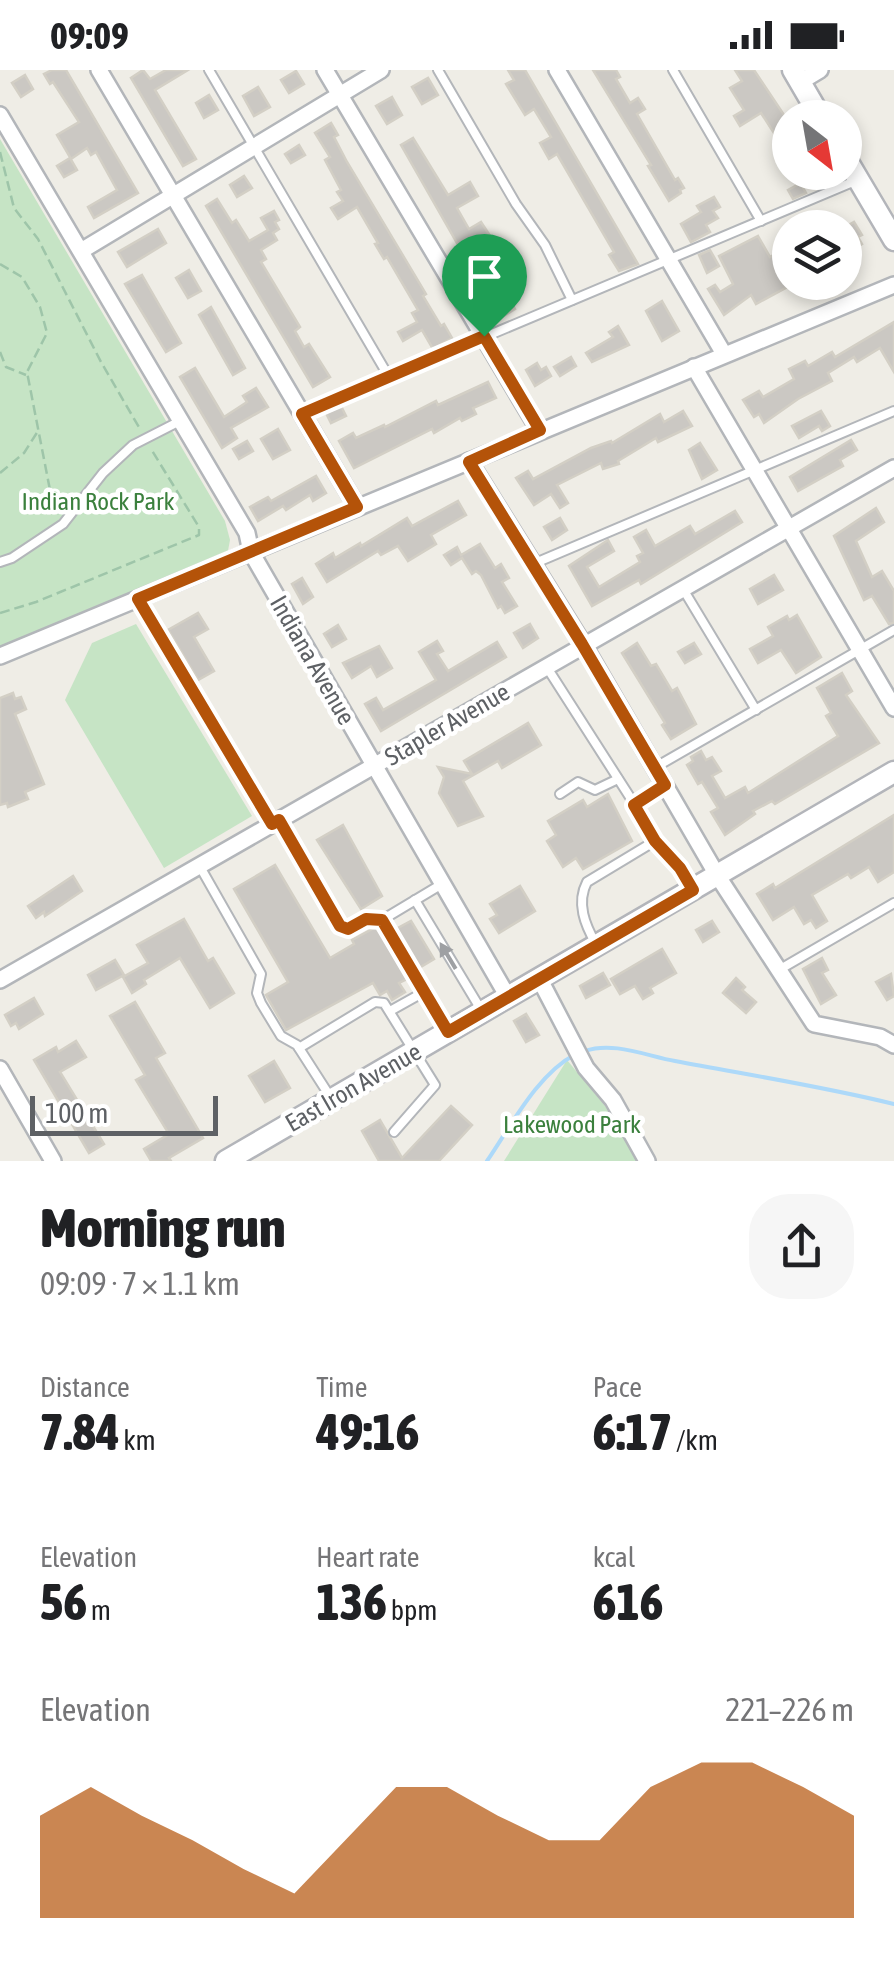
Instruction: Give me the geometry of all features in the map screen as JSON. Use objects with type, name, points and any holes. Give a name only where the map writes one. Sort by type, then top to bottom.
[{"type":"street","points":[[98,70],[357,507]]},
{"type":"street","points":[[326,70],[540,430]]},
{"type":"street","points":[[81,250],[381,70]]},
{"type":"street","points":[[558,70],[724,354]]},
{"type":"street","points":[[810,100],[796,76],[820,70]]},
{"type":"street","name":"Indiana Avenue","points":[[0,115],[247,533],[251,552],[508,997]]},
{"type":"street","points":[[862,187],[894,240]]},
{"type":"street","points":[[0,656],[894,285]]},
{"type":"street","points":[[694,368],[894,708]]},
{"type":"street","points":[[469,462],[582,644],[718,876],[814,1024],[889,1037]]},
{"type":"street","name":"Stapler Avenue","points":[[0,980],[894,469]]},
{"type":"street","name":"East Iron Avenue","points":[[226,1161],[894,772]]},
{"type":"street","points":[[539,978],[586,1068],[612,1100],[647,1161]]},
{"type":"street","points":[[0,1069],[53,1161]]},
{"type":"lane","points":[[209,70],[389,377]]},
{"type":"lane","points":[[438,70],[516,204],[545,245],[572,300]]},
{"type":"lane","points":[[673,70],[761,221]]},
{"type":"lane","points":[[302,414],[834,190]]},
{"type":"lane","points":[[533,564],[894,411]]},
{"type":"lane","points":[[0,562],[64,524],[103,473],[133,445],[180,421]]},
{"type":"lane","points":[[682,587],[756,710]]},
{"type":"lane","points":[[138,599],[340,926],[348,929],[366,919],[382,920],[442,884]]},
{"type":"lane","points":[[654,768],[894,630]]},
{"type":"lane","points":[[546,666],[655,841],[680,868],[693,890]]},
{"type":"lane","points":[[560,794],[578,782],[594,790],[618,779]]},
{"type":"lane","points":[[634,805],[665,785]]},
{"type":"lane","points":[[596,946],[583,913],[582,892],[588,882],[655,841]]},
{"type":"lane","points":[[200,866],[261,974],[257,994],[260,1003],[280,1036],[292,1040],[299,1048],[332,1100]]},
{"type":"lane","points":[[415,900],[482,1012]]},
{"type":"lane","points":[[777,971],[894,903]]},
{"type":"lane","points":[[382,920],[448,1032]]},
{"type":"lane","points":[[390,1010],[424,992]]},
{"type":"lane","points":[[299,1048],[375,1002],[384,1003],[434,1085],[394,1132]]},
{"type":"path","points":[[0,152],[14,208],[38,239],[101,362],[199,527],[199,536],[0,613]]},
{"type":"path","points":[[0,264],[22,277],[40,307],[47,333],[28,376],[50,490],[64,524]]},
{"type":"path","points":[[0,352],[6,367],[28,376]]},
{"type":"path","points":[[0,473],[24,453],[38,430]]},
{"type":"green space","name":"Indian Rock Park","points":[[0,139],[225,521],[230,540],[227,556],[0,649]]},
{"type":"green space","points":[[136,624],[252,816],[164,868],[65,700],[92,643]]},
{"type":"green space","name":"Lakewood Park","points":[[567,1060],[606,1107],[637,1161],[504,1161]]},
{"type":"building","points":[[66,70],[138,193],[94,218],[88,207],[117,190],[96,152],[91,155],[87,148],[71,159],[57,135],[79,122],[44,74]]},
{"type":"building","points":[[143,70],[150,79],[166,70],[188,70],[155,90],[196,159],[183,166],[131,78]]},
{"type":"building","points":[[508,70],[525,70],[638,264],[619,271],[609,255],[614,252],[557,154],[549,159],[540,143],[551,137],[534,109],[525,115],[506,84],[514,80]]},
{"type":"building","points":[[593,70],[616,70],[620,77],[616,79],[630,103],[638,98],[645,109],[637,114],[675,180],[678,178],[684,188],[669,201],[648,166],[651,165]]},
{"type":"building","points":[[735,70],[754,70],[774,100],[772,130],[761,113],[740,126],[734,116],[744,110],[730,88],[742,81]]},
{"type":"building","points":[[296,71],[304,84],[289,93],[281,80]]},
{"type":"building","points":[[25,75],[33,89],[21,97],[12,83]]},
{"type":"building","points":[[428,78],[438,95],[422,104],[412,87]]},
{"type":"building","points":[[258,87],[270,107],[254,116],[243,96]]},
{"type":"building","points":[[209,95],[218,110],[204,118],[196,103]]},
{"type":"building","points":[[392,97],[402,115],[387,124],[376,106]]},
{"type":"building","points":[[331,123],[347,162],[426,294],[423,296],[452,338],[433,349],[422,330],[403,341],[398,332],[417,322],[412,313],[418,310],[375,244],[378,243],[357,207],[338,219],[331,208],[343,201],[337,192],[341,190],[325,160],[330,157],[315,133]]},
{"type":"building","points":[[413,138],[448,195],[470,182],[478,196],[457,208],[469,229],[481,222],[494,242],[480,251],[492,271],[515,260],[522,271],[501,284],[515,309],[502,317],[494,297],[457,243],[401,145]]},
{"type":"building","points":[[299,145],[305,155],[291,163],[285,154]]},
{"type":"building","points":[[70,158],[77,170],[64,177],[57,166]]},
{"type":"building","points":[[244,176],[252,188],[237,197],[230,185]]},
{"type":"building","points":[[788,190],[804,190],[806,193],[793,199]]},
{"type":"building","points":[[714,197],[720,207],[713,211],[718,218],[706,225],[710,232],[691,242],[681,224],[701,212],[697,206]]},
{"type":"building","points":[[217,199],[249,241],[268,230],[261,218],[274,211],[279,220],[275,222],[279,229],[273,233],[277,240],[261,250],[266,259],[261,262],[300,327],[295,331],[304,347],[309,344],[330,377],[313,387],[206,206]]},
{"type":"building","points":[[158,229],[166,243],[127,267],[118,252]]},
{"type":"building","points":[[758,236],[772,256],[772,295],[756,304],[751,295],[724,315],[708,289],[715,285],[720,292],[733,284],[719,256]]},
{"type":"building","points":[[710,250],[719,266],[707,273],[699,255]]},
{"type":"building","points":[[189,270],[201,291],[188,298],[176,278]]},
{"type":"building","points":[[142,275],[181,343],[166,352],[125,284]]},
{"type":"building","points":[[662,301],[679,331],[662,341],[646,311]]},
{"type":"building","points":[[211,307],[245,368],[233,375],[199,315]]},
{"type":"building","points":[[894,322],[894,372],[880,348],[857,362],[854,357],[828,373],[832,381],[764,423],[759,414],[754,417],[743,400],[759,391],[763,397],[794,379],[789,369],[805,361],[808,366],[832,352],[835,357]]},
{"type":"building","points":[[618,326],[629,345],[592,362],[586,353],[613,337],[609,332]]},
{"type":"building","points":[[571,357],[576,366],[560,376],[554,367]]},
{"type":"building","points":[[537,363],[541,370],[546,367],[551,376],[535,386],[526,370]]},
{"type":"building","points":[[195,368],[224,417],[247,402],[243,396],[256,388],[268,407],[231,428],[237,438],[222,448],[180,377]]},
{"type":"building","points":[[488,382],[496,398],[473,408],[476,414],[434,433],[432,429],[354,468],[339,441],[353,433],[356,438],[385,427],[436,401],[438,405]]},
{"type":"building","points":[[341,406],[346,416],[331,423],[326,413]]},
{"type":"building","points":[[683,411],[692,426],[658,442],[656,438],[618,461],[619,464],[603,469],[601,463],[557,485],[568,503],[560,508],[551,494],[534,505],[516,478],[528,471],[533,479],[591,448],[612,443],[660,414],[664,422]]},
{"type":"building","points":[[821,411],[830,426],[822,431],[819,426],[799,438],[792,426]]},
{"type":"building","points":[[278,429],[290,450],[273,459],[261,439]]},
{"type":"building","points":[[851,440],[857,450],[840,460],[843,466],[798,491],[790,477]]},
{"type":"building","points":[[247,441],[253,451],[239,459],[233,449]]},
{"type":"building","points":[[700,443],[717,470],[702,479],[689,450]]},
{"type":"building","points":[[316,476],[326,493],[313,501],[310,495],[286,510],[283,506],[258,521],[250,507],[268,497],[271,501]]},
{"type":"building","points":[[458,501],[466,515],[431,535],[436,544],[408,561],[398,546],[381,555],[378,551],[327,582],[316,564],[333,553],[335,558],[360,543],[361,546],[407,518],[412,526]]},
{"type":"building","points":[[876,508],[884,522],[856,541],[872,577],[882,571],[894,591],[894,623],[889,624],[872,596],[864,600],[834,536]]},
{"type":"building","points":[[735,511],[742,522],[641,584],[639,580],[592,606],[569,566],[608,540],[614,551],[587,567],[599,587],[640,562],[637,556],[643,553],[634,537],[646,530],[655,546],[690,526],[695,534]]},
{"type":"building","points":[[560,518],[567,530],[552,540],[544,527]]},
{"type":"building","points":[[480,544],[495,568],[501,564],[509,578],[502,582],[517,606],[505,613],[501,606],[498,608],[481,575],[476,571],[472,574],[462,558],[451,565],[444,555],[457,547],[461,555]]},
{"type":"building","points":[[774,575],[783,590],[758,604],[750,589]]},
{"type":"building","points":[[302,578],[313,597],[303,604],[292,584]]},
{"type":"building","points":[[198,613],[208,629],[194,637],[214,671],[198,680],[168,630]]},
{"type":"building","points":[[797,615],[821,657],[796,673],[781,650],[758,663],[750,649],[773,636],[768,627]]},
{"type":"building","points":[[530,624],[538,638],[523,648],[514,633]]},
{"type":"building","points":[[338,625],[346,639],[332,647],[324,634]]},
{"type":"building","points":[[437,641],[443,651],[437,654],[448,671],[497,642],[506,657],[381,731],[365,704],[376,698],[383,710],[436,680],[419,652]]},
{"type":"building","points":[[637,643],[672,691],[677,688],[696,724],[671,739],[622,653]]},
{"type":"building","points":[[694,643],[701,654],[685,663],[678,652]]},
{"type":"building","points":[[379,646],[392,668],[377,677],[371,666],[352,678],[343,663]]},
{"type":"building","points":[[842,673],[852,691],[846,695],[879,743],[775,804],[772,801],[753,811],[755,814],[725,835],[711,812],[718,808],[687,765],[693,761],[691,757],[701,751],[706,760],[712,757],[721,771],[712,776],[725,798],[745,787],[748,793],[838,736],[817,688]]},
{"type":"building","points":[[13,693],[15,699],[21,697],[26,709],[15,714],[44,784],[25,792],[28,799],[8,807],[7,803],[0,805],[0,698]]},
{"type":"building","points":[[528,723],[541,745],[502,768],[498,761],[463,781],[483,816],[458,826],[439,793],[444,777],[438,767],[472,774],[464,761]]},
{"type":"building","points":[[608,794],[632,841],[583,869],[576,858],[563,867],[547,841],[556,835],[548,821],[583,800],[587,807]]},
{"type":"building","points":[[894,815],[894,872],[878,882],[869,867],[812,895],[827,921],[816,928],[811,920],[804,924],[794,907],[773,920],[757,894],[773,884],[775,888]]},
{"type":"building","points":[[343,825],[382,896],[361,909],[317,840]]},
{"type":"building","points":[[275,865],[330,958],[376,927],[406,976],[399,983],[405,992],[392,1000],[387,991],[380,995],[373,983],[286,1030],[266,995],[288,982],[234,889]]},
{"type":"building","points":[[73,876],[82,891],[36,918],[28,906]]},
{"type":"building","points":[[520,886],[535,911],[499,933],[490,919],[497,915],[490,904]]},
{"type":"building","points":[[184,919],[208,961],[213,958],[234,993],[210,1008],[180,958],[144,980],[146,984],[132,993],[123,977],[148,963],[137,945]]},
{"type":"building","points":[[411,921],[434,959],[419,968],[396,929]]},
{"type":"building","points":[[712,921],[719,932],[703,942],[696,930]]},
{"type":"building","points":[[662,949],[676,973],[650,988],[653,993],[643,999],[635,986],[620,994],[611,979]]},
{"type":"building","points":[[822,958],[828,970],[822,973],[836,995],[821,1004],[803,969]]},
{"type":"building","points":[[115,960],[124,975],[96,990],[88,975]]},
{"type":"building","points":[[603,973],[610,985],[586,998],[580,986]]},
{"type":"building","points":[[891,974],[894,996],[887,1000],[876,982]]},
{"type":"building","points":[[736,978],[745,987],[742,990],[756,1002],[746,1013],[723,993]]},
{"type":"building","points":[[34,998],[43,1014],[19,1029],[16,1023],[11,1026],[5,1015]]},
{"type":"building","points":[[135,1002],[165,1053],[156,1058],[203,1138],[169,1158],[171,1161],[151,1161],[144,1149],[169,1134],[136,1080],[145,1075],[110,1016]]},
{"type":"building","points":[[526,1014],[539,1035],[526,1042],[514,1021]]},
{"type":"building","points":[[76,1041],[86,1057],[60,1072],[104,1144],[89,1153],[34,1060]]},
{"type":"building","points":[[274,1061],[290,1088],[265,1102],[249,1076]]},
{"type":"building","points":[[451,1106],[472,1125],[439,1161],[379,1161],[362,1131],[380,1120],[402,1158]]},
{"type":"waterway","points":[[585,1051],[630,1050],[894,1104]]},
{"type":"waterway","points":[[487,1161],[537,1087],[576,1054]]},
{"type":"route","points":[[484,336],[540,430],[469,462],[665,785],[634,805],[655,841],[680,868],[693,890],[448,1032],[382,920],[366,919],[348,929],[340,926],[279,820],[272,824],[138,599],[357,507],[302,414],[484,336]]}]
